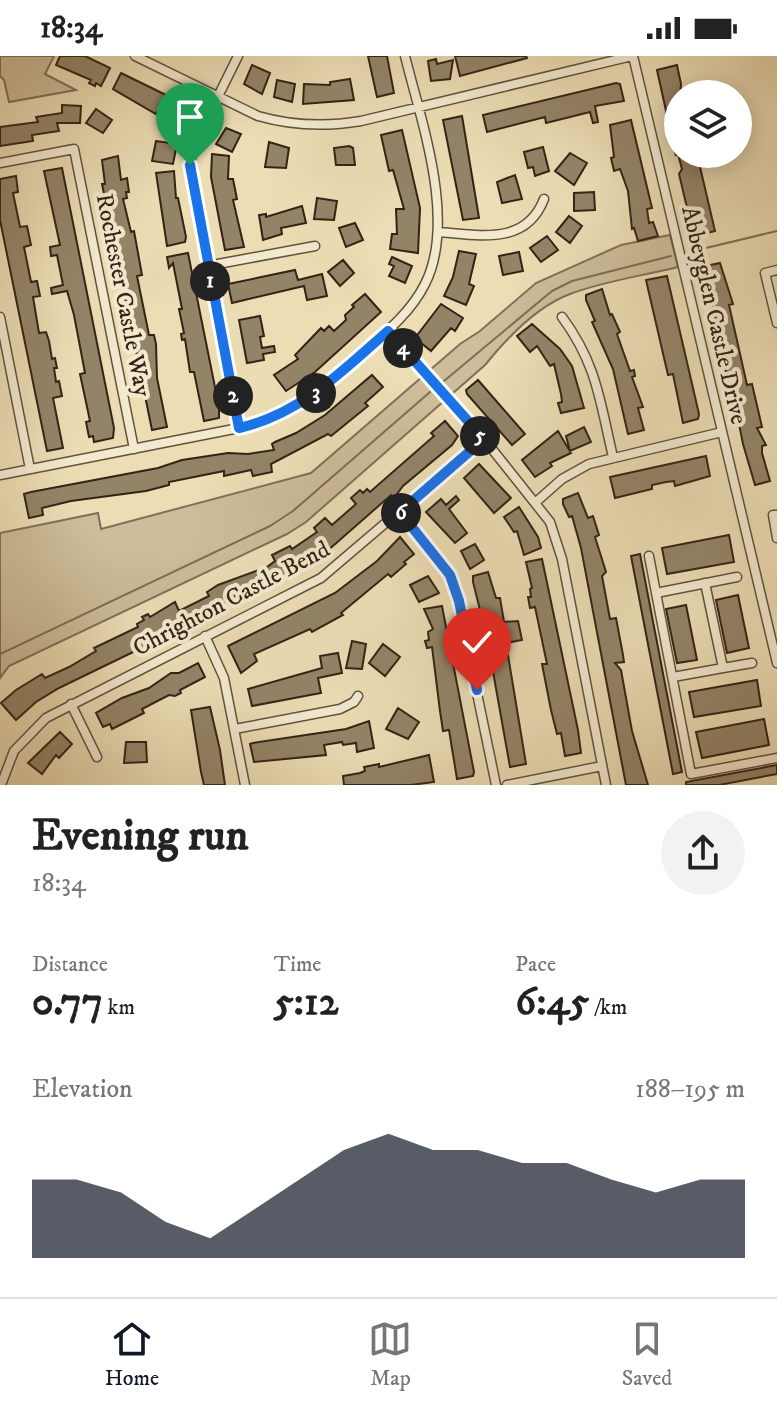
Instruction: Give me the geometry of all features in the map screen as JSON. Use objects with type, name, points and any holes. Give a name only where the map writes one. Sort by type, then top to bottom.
[{"type":"street","points":[[135,56],[258,116],[312,125],[343,124],[632,56]]},
{"type":"street","points":[[238,56],[193,147],[190,165],[239,428]]},
{"type":"street","points":[[0,475],[272,419],[299,405],[388,331],[425,284],[435,254],[438,232],[437,196],[405,56]]},
{"type":"street","name":"Abbeyglen Castle Drive","points":[[632,56],[777,663]]},
{"type":"street","name":"Rochester Castle Way","points":[[0,163],[74,149],[134,449]]},
{"type":"street","points":[[438,232],[492,236],[509,234],[529,222],[544,199]]},
{"type":"street","points":[[207,266],[315,246]]},
{"type":"street","points":[[777,270],[765,273],[777,323]]},
{"type":"street","points":[[0,317],[30,469]]},
{"type":"street","points":[[562,317],[592,366],[613,457]]},
{"type":"street","points":[[388,331],[484,439],[550,522],[558,543],[606,785]]},
{"type":"street","points":[[536,502],[574,471],[613,457],[722,432]]},
{"type":"street","name":"Chrighton Castle Bend","points":[[1,785],[8,762],[20,742],[46,718],[321,578],[484,439]]},
{"type":"street","points":[[400,512],[443,564],[455,587],[496,785]]},
{"type":"street","points":[[777,515],[773,515],[777,538]]},
{"type":"street","points":[[649,556],[691,774],[777,758]]},
{"type":"street","points":[[656,593],[737,577]]},
{"type":"street","points":[[705,583],[723,668]]},
{"type":"street","points":[[205,636],[222,670],[245,785]]},
{"type":"street","points":[[673,677],[752,663]]},
{"type":"street","points":[[235,729],[340,709],[354,702],[358,696]]},
{"type":"street","points":[[71,704],[97,757]]},
{"type":"street","points":[[507,785],[602,766]]},
{"type":"shaded area","points":[[0,56],[54,56],[45,74],[76,90],[9,102],[4,80],[0,76]]},
{"type":"shaded area","points":[[670,235],[678,267],[583,289],[546,306],[513,334],[485,365],[306,522],[287,534],[9,666],[0,678],[0,533],[98,513],[101,529],[311,473],[460,344],[536,283],[621,245]]},
{"type":"building","points":[[60,56],[85,56],[110,68],[101,86],[96,83],[95,86],[89,83],[91,80],[56,65]]},
{"type":"building","points":[[368,56],[387,56],[394,93],[377,97]]},
{"type":"building","points":[[455,56],[526,56],[527,58],[460,76]]},
{"type":"building","points":[[436,59],[437,64],[453,60],[450,79],[431,81],[428,61]]},
{"type":"building","points":[[252,65],[270,73],[262,94],[244,84]]},
{"type":"building","points":[[677,65],[680,80],[664,80],[664,102],[657,70]]},
{"type":"building","points":[[121,73],[166,95],[156,114],[113,89]]},
{"type":"building","points":[[350,79],[354,100],[303,104],[304,84],[330,85],[330,82]]},
{"type":"building","points":[[277,80],[295,84],[292,102],[274,97]]},
{"type":"building","points":[[620,84],[624,101],[595,106],[598,122],[593,123],[590,112],[546,123],[545,117],[487,132],[483,115]]},
{"type":"building","points":[[181,102],[194,111],[183,133],[165,124],[173,108],[177,110]]},
{"type":"building","points":[[62,105],[81,106],[80,123],[57,123],[59,131],[32,135],[33,141],[0,146],[0,127],[38,122],[36,117],[62,113]]},
{"type":"building","points":[[96,109],[112,120],[103,133],[86,123]]},
{"type":"building","points":[[462,116],[479,218],[463,220],[443,120]]},
{"type":"building","points":[[631,120],[652,208],[647,209],[649,223],[653,222],[658,236],[638,241],[632,229],[628,191],[620,169],[614,171],[611,158],[614,157],[610,125]]},
{"type":"building","points":[[226,128],[241,134],[232,152],[216,144]]},
{"type":"building","points":[[402,130],[420,208],[418,253],[390,249],[392,234],[397,234],[396,209],[404,209],[393,170],[389,171],[381,135]]},
{"type":"building","points":[[156,141],[177,144],[173,164],[152,161]]},
{"type":"building","points":[[269,142],[289,148],[286,168],[265,167]]},
{"type":"building","points":[[543,147],[549,171],[535,176],[533,167],[528,168],[524,152]]},
{"type":"building","points":[[334,148],[353,148],[355,165],[336,165]]},
{"type":"building","points":[[570,153],[587,163],[574,185],[555,171]]},
{"type":"building","points":[[212,154],[229,156],[228,179],[233,179],[237,199],[233,200],[244,247],[225,250],[211,177]]},
{"type":"building","points":[[118,156],[121,180],[127,178],[129,192],[123,199],[131,232],[134,231],[142,275],[137,276],[149,335],[154,335],[156,344],[157,378],[167,427],[152,430],[102,184],[105,184],[102,160]]},
{"type":"building","points":[[62,168],[114,428],[113,438],[94,442],[93,436],[89,437],[86,422],[90,421],[80,374],[85,373],[74,315],[67,291],[52,294],[51,288],[63,285],[57,255],[51,256],[50,247],[60,245],[44,171]]},
{"type":"building","points":[[700,168],[715,231],[696,236],[693,233],[679,174],[682,169]]},
{"type":"building","points":[[174,171],[176,198],[186,237],[185,242],[167,246],[156,173]]},
{"type":"building","points":[[515,175],[522,199],[502,203],[497,182]]},
{"type":"building","points":[[16,176],[18,192],[13,193],[20,227],[27,226],[31,245],[24,247],[31,282],[37,281],[40,296],[33,297],[39,333],[46,332],[57,368],[54,368],[56,382],[59,381],[62,396],[53,398],[63,448],[47,451],[0,220],[0,179]]},
{"type":"building","points":[[594,192],[595,210],[574,211],[574,193]]},
{"type":"building","points":[[317,198],[337,201],[334,220],[314,219]]},
{"type":"building","points":[[302,206],[306,223],[281,228],[282,234],[263,240],[259,215],[266,214],[266,217]]},
{"type":"building","points":[[569,216],[582,226],[570,243],[556,232]]},
{"type":"building","points":[[355,223],[363,240],[346,247],[339,228]]},
{"type":"building","points":[[547,236],[558,250],[541,262],[530,248]]},
{"type":"building","points":[[459,251],[476,254],[469,284],[474,286],[466,305],[444,296],[453,277]]},
{"type":"building","points":[[519,252],[523,271],[503,275],[499,256]]},
{"type":"building","points":[[188,253],[219,407],[219,418],[204,421],[194,372],[190,372],[185,339],[182,340],[181,334],[184,333],[179,309],[182,309],[173,263],[169,268],[167,257]]},
{"type":"building","points":[[392,257],[412,266],[405,283],[389,276],[394,266],[389,264]]},
{"type":"building","points":[[343,260],[354,273],[340,286],[328,272]]},
{"type":"building","points":[[720,263],[733,304],[729,305],[747,385],[752,384],[762,427],[757,428],[766,445],[762,446],[762,453],[770,481],[755,485],[725,369],[709,284],[706,285],[702,271],[706,266]]},
{"type":"building","points":[[295,270],[298,280],[322,274],[327,296],[307,300],[304,286],[232,303],[228,284]]},
{"type":"building","points":[[667,276],[699,414],[698,419],[683,423],[673,374],[668,375],[646,280]]},
{"type":"building","points":[[602,289],[610,315],[620,332],[617,334],[630,371],[634,370],[635,376],[632,377],[643,407],[638,408],[644,430],[628,434],[613,369],[592,322],[595,321],[586,300],[586,295]]},
{"type":"building","points":[[365,294],[381,312],[315,372],[286,391],[274,375],[298,359],[295,355],[321,328],[324,331],[329,326],[334,331],[346,320],[345,315],[354,307],[352,305]]},
{"type":"building","points":[[441,304],[463,318],[455,331],[451,328],[431,351],[415,338]]},
{"type":"building","points":[[260,316],[264,336],[260,337],[262,348],[274,346],[275,352],[263,354],[264,360],[247,363],[239,320]]},
{"type":"building","points":[[532,324],[560,349],[572,366],[584,408],[561,413],[558,403],[562,402],[561,394],[554,364],[550,366],[537,346],[530,352],[517,336]]},
{"type":"building","points":[[372,375],[383,387],[365,403],[368,406],[331,436],[328,434],[271,464],[272,472],[253,476],[251,470],[224,476],[224,471],[169,482],[169,485],[146,491],[71,501],[42,508],[43,515],[29,518],[24,494],[31,492],[158,468],[182,460],[274,450],[272,444],[325,415]]},
{"type":"building","points":[[478,380],[525,434],[512,445],[467,394],[466,390]]},
{"type":"building","points":[[445,421],[458,436],[452,445],[403,486],[394,498],[391,495],[317,560],[242,598],[240,594],[227,600],[224,608],[59,688],[36,702],[16,720],[1,703],[42,674],[45,678],[69,667],[96,651],[94,648],[138,627],[137,624],[144,620],[142,617],[148,614],[150,617],[175,602],[179,611],[209,596],[207,592],[218,585],[267,567],[275,561],[272,555],[290,546],[292,549],[317,532],[314,528],[325,518],[332,525],[356,504],[351,498],[360,490],[370,492],[434,436],[431,433]]},
{"type":"building","points":[[584,427],[591,442],[570,451],[566,436]]},
{"type":"building","points":[[558,431],[571,453],[550,463],[552,466],[535,477],[522,460]]},
{"type":"building","points":[[706,456],[710,476],[675,486],[674,481],[652,485],[652,489],[615,498],[610,477]]},
{"type":"building","points":[[479,464],[511,498],[494,513],[464,478]]},
{"type":"building","points":[[578,493],[588,518],[593,516],[599,535],[595,537],[606,572],[602,576],[610,619],[616,618],[624,662],[615,663],[621,670],[632,731],[648,785],[626,785],[581,548],[572,516],[569,517],[563,504],[563,499]]},
{"type":"building","points":[[456,496],[459,500],[449,509],[467,533],[455,543],[426,512],[441,499],[446,505]]},
{"type":"building","points":[[519,507],[538,537],[541,548],[524,555],[517,531],[514,532],[504,517]]},
{"type":"building","points":[[729,535],[734,562],[667,574],[662,548]]},
{"type":"building","points":[[400,537],[414,554],[391,577],[388,574],[341,613],[343,615],[312,632],[310,629],[254,654],[257,661],[241,673],[228,646],[335,593],[377,561]]},
{"type":"building","points":[[475,544],[484,560],[470,569],[461,551]]},
{"type":"building","points":[[640,554],[682,772],[673,774],[631,556]]},
{"type":"building","points":[[542,559],[581,753],[565,756],[561,733],[557,734],[551,710],[542,664],[547,664],[535,607],[530,608],[528,597],[531,597],[532,588],[526,562]]},
{"type":"building","points":[[488,572],[496,598],[500,598],[504,622],[518,621],[522,640],[506,643],[526,764],[510,767],[487,638],[473,582],[473,576]]},
{"type":"building","points":[[428,576],[439,593],[419,602],[410,585]]},
{"type":"building","points":[[738,595],[749,648],[727,653],[716,600]]},
{"type":"building","points":[[686,605],[697,660],[677,663],[666,609]]},
{"type":"building","points":[[442,606],[474,772],[473,776],[457,779],[449,730],[443,731],[432,647],[427,648],[425,641],[429,640],[428,632],[433,629],[424,609]]},
{"type":"building","points":[[352,641],[366,644],[362,669],[346,668]]},
{"type":"building","points":[[383,644],[400,657],[385,676],[369,663]]},
{"type":"building","points":[[338,653],[342,673],[318,678],[321,693],[252,706],[248,689],[322,668],[320,656]]},
{"type":"building","points":[[198,663],[205,677],[180,690],[181,693],[169,695],[142,709],[144,713],[112,729],[110,724],[103,727],[96,713],[122,698],[149,688],[171,673],[179,673]]},
{"type":"building","points":[[757,680],[761,706],[694,717],[689,692]]},
{"type":"building","points":[[210,707],[225,785],[204,785],[201,772],[191,710]]},
{"type":"building","points":[[398,708],[419,722],[408,739],[386,729]]},
{"type":"building","points":[[764,719],[769,745],[702,758],[696,732]]},
{"type":"building","points":[[369,721],[374,748],[357,752],[356,743],[343,745],[342,742],[324,745],[326,755],[254,762],[250,744],[346,729]]},
{"type":"building","points":[[60,732],[72,744],[59,758],[56,755],[42,774],[28,763]]},
{"type":"building","points":[[126,742],[146,742],[147,762],[124,763]]},
{"type":"building","points":[[429,755],[434,782],[344,785],[343,776],[365,771],[364,767],[379,764],[379,767]]},
{"type":"building","points":[[777,765],[777,774],[719,785],[686,785],[686,782]]},
{"type":"waterway","points":[[689,252],[777,231]]},
{"type":"waterway","points":[[444,381],[552,291],[572,281],[671,256]]},
{"type":"waterway","points":[[0,654],[270,526],[293,511],[430,392]]},
{"type":"route","points":[[190,165],[239,428],[272,419],[299,405],[388,331],[484,439],[400,512],[450,575],[459,601],[477,690]]}]
